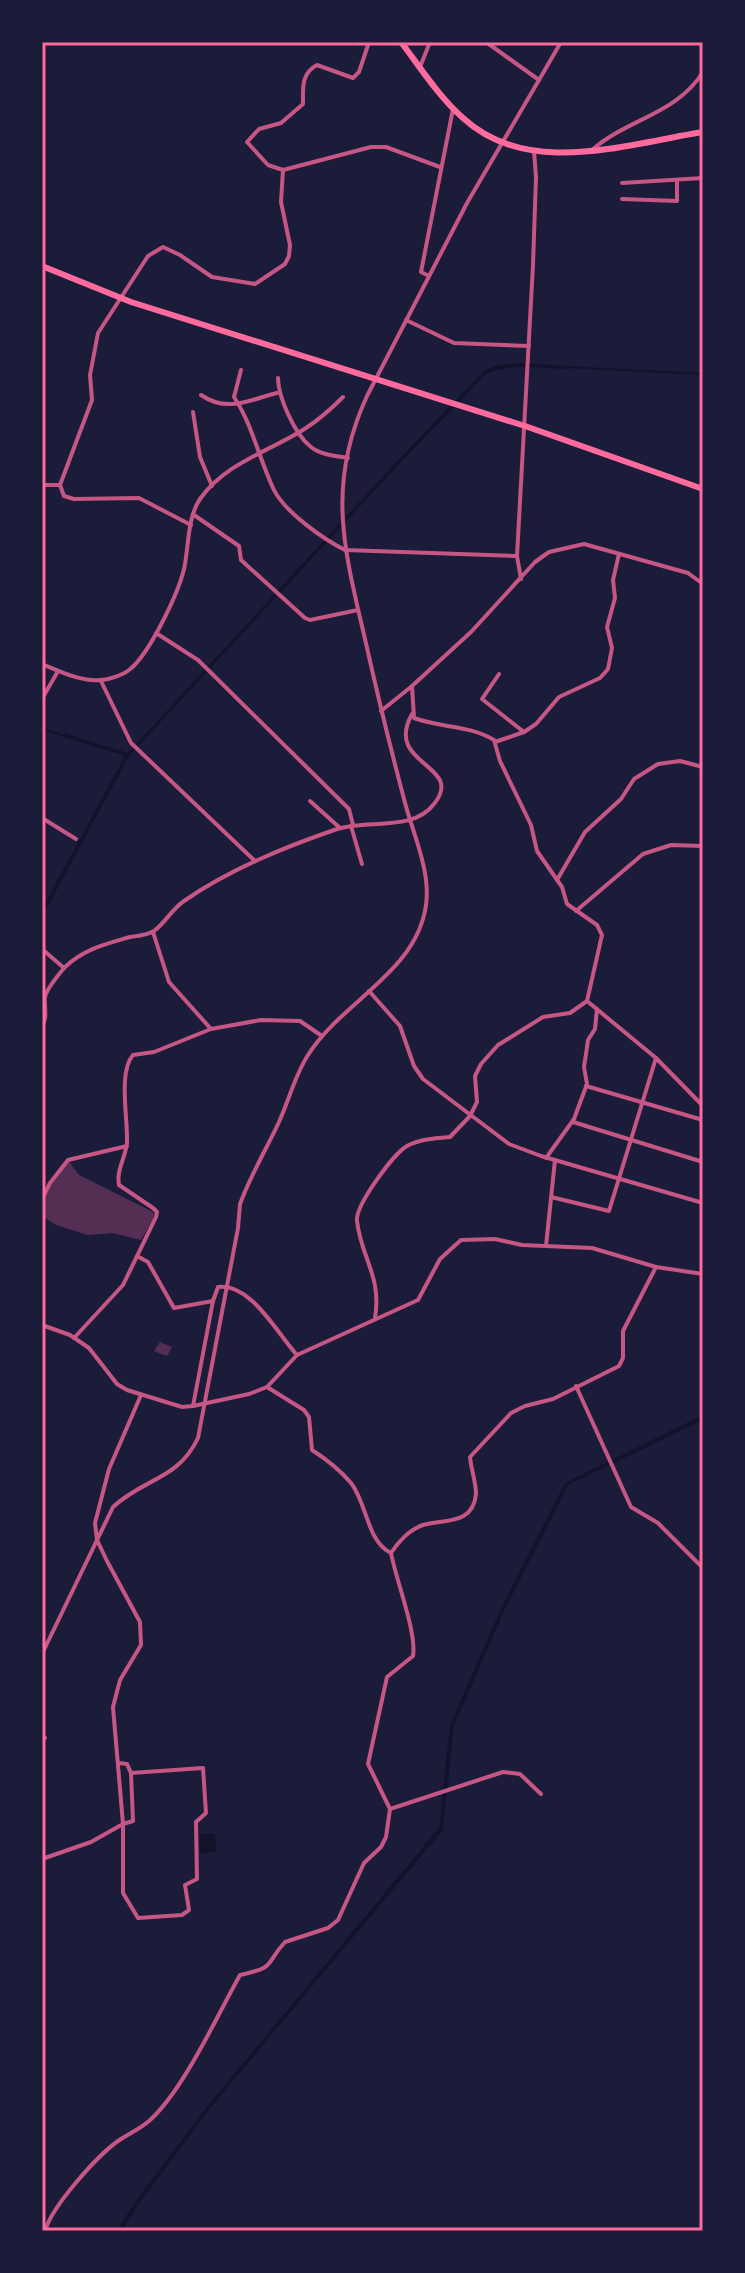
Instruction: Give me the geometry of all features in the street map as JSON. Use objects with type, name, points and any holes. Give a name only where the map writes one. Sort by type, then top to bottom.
[{"type":"highway","points":[[401,42],[453,109],[478,131],[500,142],[556,153],[703,132]]},
{"type":"highway","points":[[42,266],[131,302],[525,426],[703,489]]},
{"type":"street","points":[[369,42],[359,72],[353,78],[317,65],[310,69],[303,82],[303,104],[281,123],[259,129],[247,142],[268,165],[283,170],[371,147],[386,147],[440,167]]},
{"type":"street","points":[[420,67],[430,42]]},
{"type":"street","points":[[486,42],[539,80]]},
{"type":"street","points":[[42,1654],[105,1520],[122,1499],[174,1470],[192,1450],[202,1422],[240,1204],[307,1055],[322,1036],[389,974],[424,918],[427,898],[425,879],[381,711],[345,550],[341,517],[348,458],[359,416],[406,320],[500,142],[561,42]]},
{"type":"street","points":[[592,150],[670,107],[703,74]]},
{"type":"street","points":[[429,276],[421,272],[453,109]]},
{"type":"street","points":[[521,579],[517,556],[529,346],[536,177],[534,151]]},
{"type":"street","points":[[191,525],[139,498],[74,499],[64,496],[60,485],[92,400],[90,375],[94,347],[103,324],[148,256],[163,247],[212,277],[255,284],[285,264],[290,245],[281,202],[283,170]]},
{"type":"street","points":[[622,183],[703,178]]},
{"type":"street","points":[[622,199],[677,201],[677,180]]},
{"type":"street","points":[[406,320],[454,343],[529,346]]},
{"type":"street","points":[[241,370],[234,397],[244,412],[275,492],[284,506],[332,544],[345,550],[517,556]]},
{"type":"street","points":[[278,378],[278,393],[310,447],[348,458]]},
{"type":"street","points":[[201,395],[214,404],[230,406],[278,393]]},
{"type":"street","points":[[42,664],[101,681],[127,672],[156,633],[176,592],[193,515],[200,499],[222,476],[327,414],[343,397]]},
{"type":"street","points":[[193,412],[200,457],[212,486]]},
{"type":"street","points":[[42,485],[60,485]]},
{"type":"street","points":[[193,515],[239,546],[241,560],[283,600],[310,620],[358,610]]},
{"type":"street","points":[[381,711],[471,632],[535,562],[559,548],[584,544],[688,573],[703,584]]},
{"type":"street","points":[[495,742],[524,732],[536,724],[559,697],[600,678],[608,669],[612,648],[607,627],[615,598],[613,580],[619,553]]},
{"type":"street","points":[[156,633],[204,666],[349,809],[362,864]]},
{"type":"street","points":[[42,699],[58,671]]},
{"type":"street","points":[[499,674],[482,699],[524,732]]},
{"type":"street","points":[[101,681],[131,743],[255,861]]},
{"type":"street","points":[[375,1318],[376,1288],[358,1228],[356,1217],[359,1205],[391,1161],[407,1146],[450,1137],[470,1116],[477,1102],[475,1076],[498,1045],[543,1017],[570,1013],[587,1001],[602,935],[597,925],[567,904],[557,880],[537,851],[531,825],[500,761],[495,742],[476,730],[414,718],[412,686]]},
{"type":"street","points":[[42,1026],[45,1021],[45,994],[64,968],[86,951],[153,932],[181,903],[234,870],[255,861],[340,828],[423,816],[436,803],[443,787],[441,779],[413,756],[408,747],[404,727],[412,712]]},
{"type":"street","points":[[557,880],[585,832],[621,799],[634,779],[658,764],[680,761],[703,767]]},
{"type":"street","points":[[310,801],[340,828]]},
{"type":"street","points":[[42,818],[76,839]]},
{"type":"street","points":[[576,911],[643,854],[671,845],[703,846]]},
{"type":"street","points":[[153,932],[169,982],[211,1029]]},
{"type":"street","points":[[42,949],[64,968]]},
{"type":"street","points":[[369,991],[400,1026],[418,1073],[509,1144],[546,1158],[703,1203]]},
{"type":"street","points":[[587,1001],[656,1058],[703,1106]]},
{"type":"street","points":[[546,1158],[573,1122],[586,1086],[588,1040],[595,1029],[597,1009]]},
{"type":"street","points":[[74,1338],[123,1285],[157,1212],[119,1185],[117,1177],[127,1146],[126,1073],[129,1058],[154,1052],[211,1029],[261,1020],[300,1021],[322,1036]]},
{"type":"street","points":[[551,1197],[609,1211],[656,1058]]},
{"type":"street","points":[[586,1086],[703,1120]]},
{"type":"street","points":[[573,1122],[703,1162]]},
{"type":"street","points":[[42,1199],[68,1160],[127,1146]]},
{"type":"street","points":[[546,1246],[555,1160]]},
{"type":"street","points":[[42,1325],[74,1338],[94,1353],[117,1384],[182,1407],[218,1401],[267,1387],[297,1355],[418,1300],[440,1259],[461,1240],[495,1239],[522,1245],[592,1248],[656,1267],[703,1274]]},
{"type":"street","points":[[137,1256],[148,1262],[174,1308],[213,1301]]},
{"type":"street","points":[[45,2231],[48,2221],[71,2189],[116,2142],[149,2121],[171,2094],[240,1975],[259,1971],[272,1963],[280,1947],[292,1938],[328,1928],[338,1920],[364,1863],[381,1847],[386,1837],[390,1809],[368,1764],[369,1750],[377,1729],[387,1677],[413,1656],[415,1645],[391,1553],[398,1543],[421,1525],[454,1521],[463,1518],[473,1508],[476,1491],[470,1457],[498,1425],[525,1406],[553,1399],[619,1366],[623,1358],[623,1331],[656,1267]]},
{"type":"street","points":[[193,1406],[218,1287],[235,1287],[249,1297],[297,1355]]},
{"type":"street","points":[[576,1386],[631,1507],[658,1523],[703,1568]]},
{"type":"street","points":[[267,1387],[304,1410],[309,1417],[312,1450],[325,1458],[350,1483],[376,1539],[384,1550],[391,1553]]},
{"type":"street","points":[[131,1773],[203,1768],[206,1813],[196,1822],[197,1879],[185,1885],[189,1910],[182,1915],[138,1918],[123,1893],[123,1824],[113,1707],[120,1680],[141,1645],[140,1622],[97,1540],[95,1523],[109,1469],[142,1394]]},
{"type":"street","points":[[42,1859],[91,1842],[133,1821],[131,1773],[127,1764],[119,1763]]},
{"type":"street","points":[[390,1809],[503,1772],[520,1774],[541,1794]]},
{"type":"shaded area","points":[[498,365],[566,366],[566,369],[515,367],[486,374],[402,461],[129,756],[42,917],[42,909],[125,756],[63,737],[65,733],[128,753],[484,371]]},
{"type":"shaded area","points":[[703,1415],[703,1420],[568,1485],[503,1613],[454,1726],[443,1830],[212,2106],[122,2231],[117,2231],[134,2203],[209,2104],[439,1828],[450,1725],[500,1611],[565,1483]]},
{"type":"shaded area","points":[[200,1834],[215,1834],[216,1852],[200,1853]]},
{"type":"building","points":[[68,1160],[79,1175],[153,1212],[154,1217],[141,1240],[113,1233],[88,1235],[56,1225],[42,1216],[42,1199]]},
{"type":"building","points":[[160,1342],[172,1347],[167,1356],[154,1351]]},
{"type":"waterway","points":[[564,367],[703,374]]},
{"type":"waterway","points":[[42,729],[65,736]]}]
